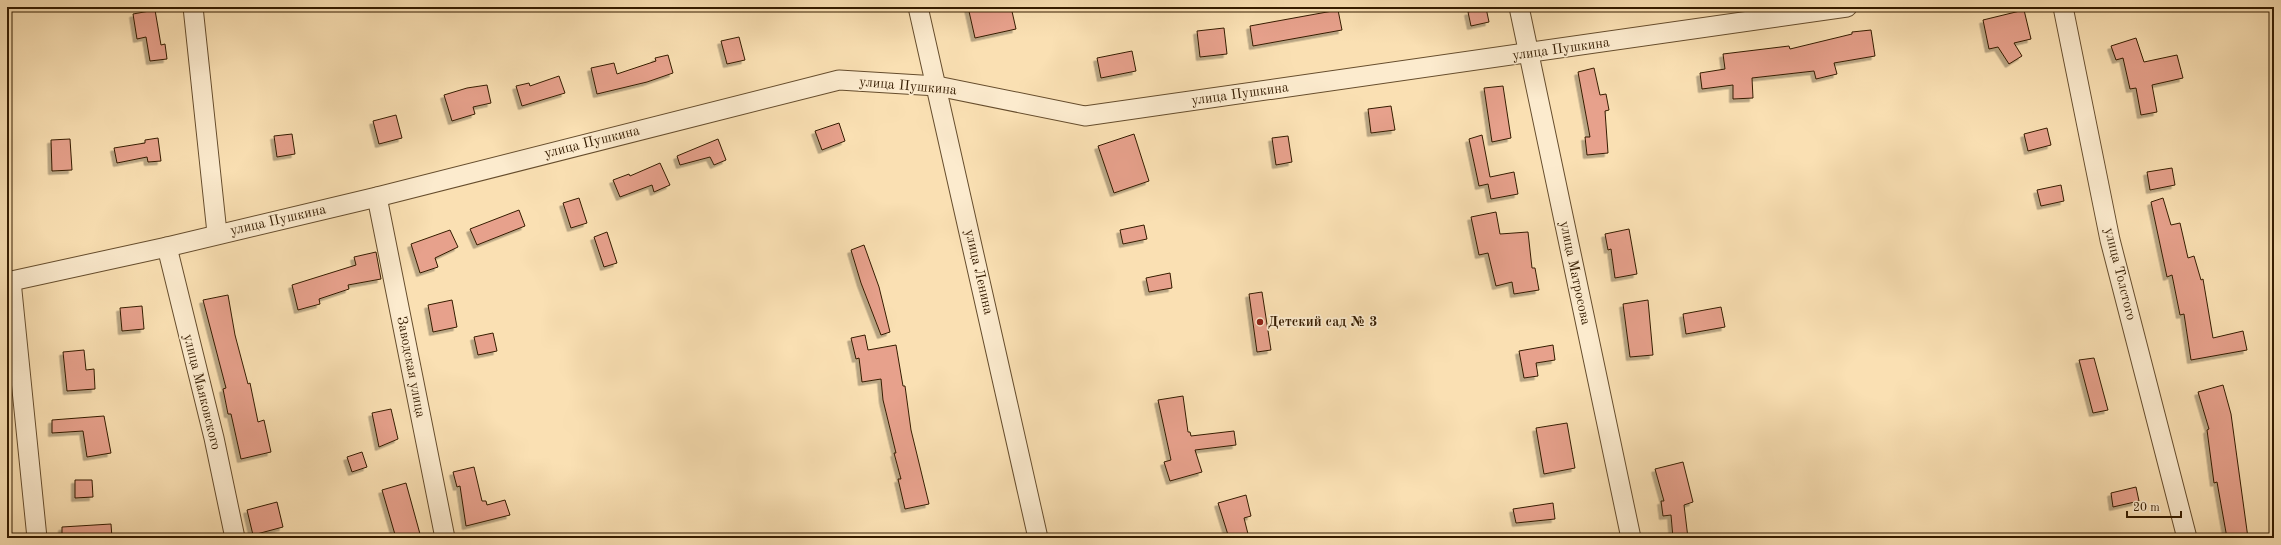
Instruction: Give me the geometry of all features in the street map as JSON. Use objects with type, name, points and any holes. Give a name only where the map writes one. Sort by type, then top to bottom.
[{"type":"street","points":[[193,7],[217,234]]},
{"type":"street","name":"улица Ленина","points":[[918,7],[1038,538]]},
{"type":"street","name":"улица Матросова","points":[[1519,7],[1631,538]]},
{"type":"street","name":"улица Пушкина","points":[[9,281],[167,247],[377,197],[839,80],[937,86],[1086,116],[1528,54],[1848,7]]},
{"type":"street","name":"улица Толстого","points":[[2064,7],[2110,240],[2187,538]]},
{"type":"street","name":"Заводская улица","points":[[377,197],[445,538]]},
{"type":"street","name":"улица Маяковского","points":[[167,247],[212,431],[235,538]]},
{"type":"street","points":[[9,281],[37,538]]},
{"type":"building","points":[[968,7],[1011,7],[1016,29],[975,38]]},
{"type":"building","points":[[1486,8],[1489,22],[1471,26],[1468,12]]},
{"type":"building","points":[[155,10],[161,45],[165,44],[167,59],[150,61],[146,37],[137,39],[133,14]]},
{"type":"building","points":[[1338,10],[1342,30],[1253,46],[1250,26]]},
{"type":"building","points":[[2024,10],[2031,39],[2014,43],[2022,56],[2009,64],[1998,47],[1989,49],[1983,20]]},
{"type":"building","points":[[1224,28],[1227,54],[1200,57],[1197,31]]},
{"type":"building","points":[[1871,30],[1875,56],[1834,63],[1837,74],[1816,79],[1814,71],[1752,78],[1753,98],[1733,99],[1733,85],[1702,89],[1700,73],[1725,69],[1723,54],[1789,46],[1790,49],[1852,34],[1852,32]]},
{"type":"building","points":[[739,37],[745,60],[727,64],[721,41]]},
{"type":"building","points":[[2136,38],[2144,62],[2177,55],[2183,78],[2152,85],[2157,112],[2141,115],[2136,88],[2130,89],[2123,58],[2116,60],[2111,46]]},
{"type":"building","points":[[1132,51],[1136,71],[1101,78],[1097,58]]},
{"type":"building","points":[[668,55],[673,73],[647,82],[597,94],[591,68],[614,63],[617,74],[656,61],[655,58]]},
{"type":"building","points":[[1594,68],[1600,95],[1606,94],[1609,110],[1605,111],[1608,153],[1587,155],[1585,137],[1590,137],[1578,72]]},
{"type":"building","points":[[559,76],[565,93],[522,106],[516,86],[529,83],[530,86]]},
{"type":"building","points":[[487,85],[491,103],[473,107],[475,114],[452,121],[444,95],[467,88]]},
{"type":"building","points":[[1503,86],[1511,138],[1492,142],[1484,88]]},
{"type":"building","points":[[1391,106],[1395,130],[1371,133],[1368,109]]},
{"type":"building","points":[[396,115],[402,138],[379,144],[373,121]]},
{"type":"building","points":[[839,123],[845,141],[822,150],[815,131]]},
{"type":"building","points":[[2047,128],[2051,145],[2028,151],[2024,134]]},
{"type":"building","points":[[292,134],[295,154],[277,157],[274,136]]},
{"type":"building","points":[[1134,134],[1149,181],[1114,193],[1098,146]]},
{"type":"building","points":[[1482,135],[1490,177],[1514,172],[1518,194],[1491,199],[1488,184],[1479,186],[1469,139]]},
{"type":"building","points":[[1288,136],[1292,162],[1276,165],[1272,138]]},
{"type":"building","points":[[158,138],[161,161],[148,162],[147,157],[117,163],[114,148],[145,143],[145,140]]},
{"type":"building","points":[[70,139],[72,170],[52,171],[51,140]]},
{"type":"building","points":[[718,139],[726,160],[714,165],[710,157],[680,165],[677,156]]},
{"type":"building","points":[[660,163],[670,185],[654,192],[652,185],[620,197],[613,180],[629,174],[630,176]]},
{"type":"building","points":[[2172,168],[2175,185],[2150,190],[2147,172]]},
{"type":"building","points":[[2061,185],[2064,201],[2041,206],[2037,190]]},
{"type":"building","points":[[579,198],[587,223],[571,228],[563,203]]},
{"type":"building","points":[[2163,198],[2171,225],[2180,223],[2188,258],[2194,256],[2201,280],[2203,279],[2213,338],[2243,331],[2247,350],[2191,360],[2184,314],[2180,315],[2172,275],[2167,277],[2151,202]]},
{"type":"building","points":[[519,210],[525,226],[477,245],[470,229]]},
{"type":"building","points":[[1496,212],[1500,234],[1528,232],[1532,268],[1535,268],[1539,290],[1514,294],[1512,282],[1496,286],[1488,253],[1479,255],[1471,217]]},
{"type":"building","points":[[1144,225],[1147,239],[1123,244],[1120,230]]},
{"type":"building","points":[[1629,229],[1637,274],[1615,278],[1611,249],[1608,250],[1605,234]]},
{"type":"building","points":[[450,230],[458,247],[435,258],[438,267],[420,273],[411,244]]},
{"type":"building","points":[[607,232],[617,263],[604,267],[594,237]]},
{"type":"building","points":[[864,245],[879,287],[890,332],[881,335],[861,283],[851,250]]},
{"type":"building","points":[[376,252],[381,279],[348,285],[349,289],[319,299],[320,304],[298,310],[292,285],[356,265],[354,257]]},
{"type":"building","points":[[1170,273],[1172,288],[1149,292],[1146,278]]},
{"type":"building","name":"Детский сад № 3","points":[[1262,292],[1271,350],[1257,352],[1249,294]]},
{"type":"building","points":[[228,295],[235,335],[248,384],[250,383],[258,422],[264,420],[271,452],[241,459],[231,414],[228,414],[223,389],[226,388],[203,300]]},
{"type":"building","points":[[452,300],[457,327],[433,332],[428,305]]},
{"type":"building","points":[[1648,300],[1653,355],[1630,357],[1623,304]]},
{"type":"building","points":[[142,306],[144,329],[122,331],[120,308]]},
{"type":"building","points":[[1721,307],[1725,327],[1686,334],[1683,314]]},
{"type":"building","points":[[493,333],[497,351],[478,355],[474,337]]},
{"type":"building","points":[[865,335],[868,350],[896,345],[903,386],[905,386],[911,430],[929,504],[905,509],[898,479],[901,479],[894,453],[896,453],[883,400],[881,379],[862,382],[859,358],[856,359],[851,338]]},
{"type":"building","points":[[1553,345],[1555,360],[1536,363],[1538,376],[1524,378],[1519,351]]},
{"type":"building","points":[[84,350],[86,370],[94,369],[95,389],[67,391],[63,352]]},
{"type":"building","points":[[2094,358],[2108,410],[2093,413],[2079,360]]},
{"type":"building","points":[[2223,385],[2231,414],[2248,538],[2227,538],[2217,482],[2214,483],[2207,430],[2209,429],[2198,392]]},
{"type":"building","points":[[1183,396],[1188,432],[1190,432],[1191,436],[1234,431],[1236,445],[1195,450],[1202,472],[1170,481],[1164,462],[1171,460],[1158,400]]},
{"type":"building","points":[[391,409],[398,439],[379,447],[372,413]]},
{"type":"building","points":[[104,416],[111,453],[87,457],[83,431],[52,433],[52,420]]},
{"type":"building","points":[[1567,423],[1575,468],[1544,474],[1536,428]]},
{"type":"building","points":[[362,452],[367,467],[352,472],[347,457]]},
{"type":"building","points":[[1683,462],[1693,502],[1684,505],[1688,538],[1673,538],[1671,515],[1663,516],[1661,501],[1664,501],[1655,469]]},
{"type":"building","points":[[474,467],[482,501],[486,501],[487,505],[505,500],[510,515],[466,526],[460,486],[457,487],[453,472]]},
{"type":"building","points":[[75,480],[92,480],[93,497],[75,498]]},
{"type":"building","points":[[406,483],[420,534],[407,538],[396,538],[382,490]]},
{"type":"building","points":[[2136,487],[2139,501],[2113,507],[2111,493]]},
{"type":"building","points":[[1246,495],[1251,516],[1244,518],[1249,538],[1229,538],[1218,503]]},
{"type":"building","points":[[277,502],[283,527],[253,535],[247,510]]},
{"type":"building","points":[[1553,503],[1555,519],[1516,523],[1513,509]]},
{"type":"building","points":[[111,524],[112,538],[62,538],[62,527]]},
{"type":"place","name":"Детский сад № 3","points":[[1260,322]]}]
